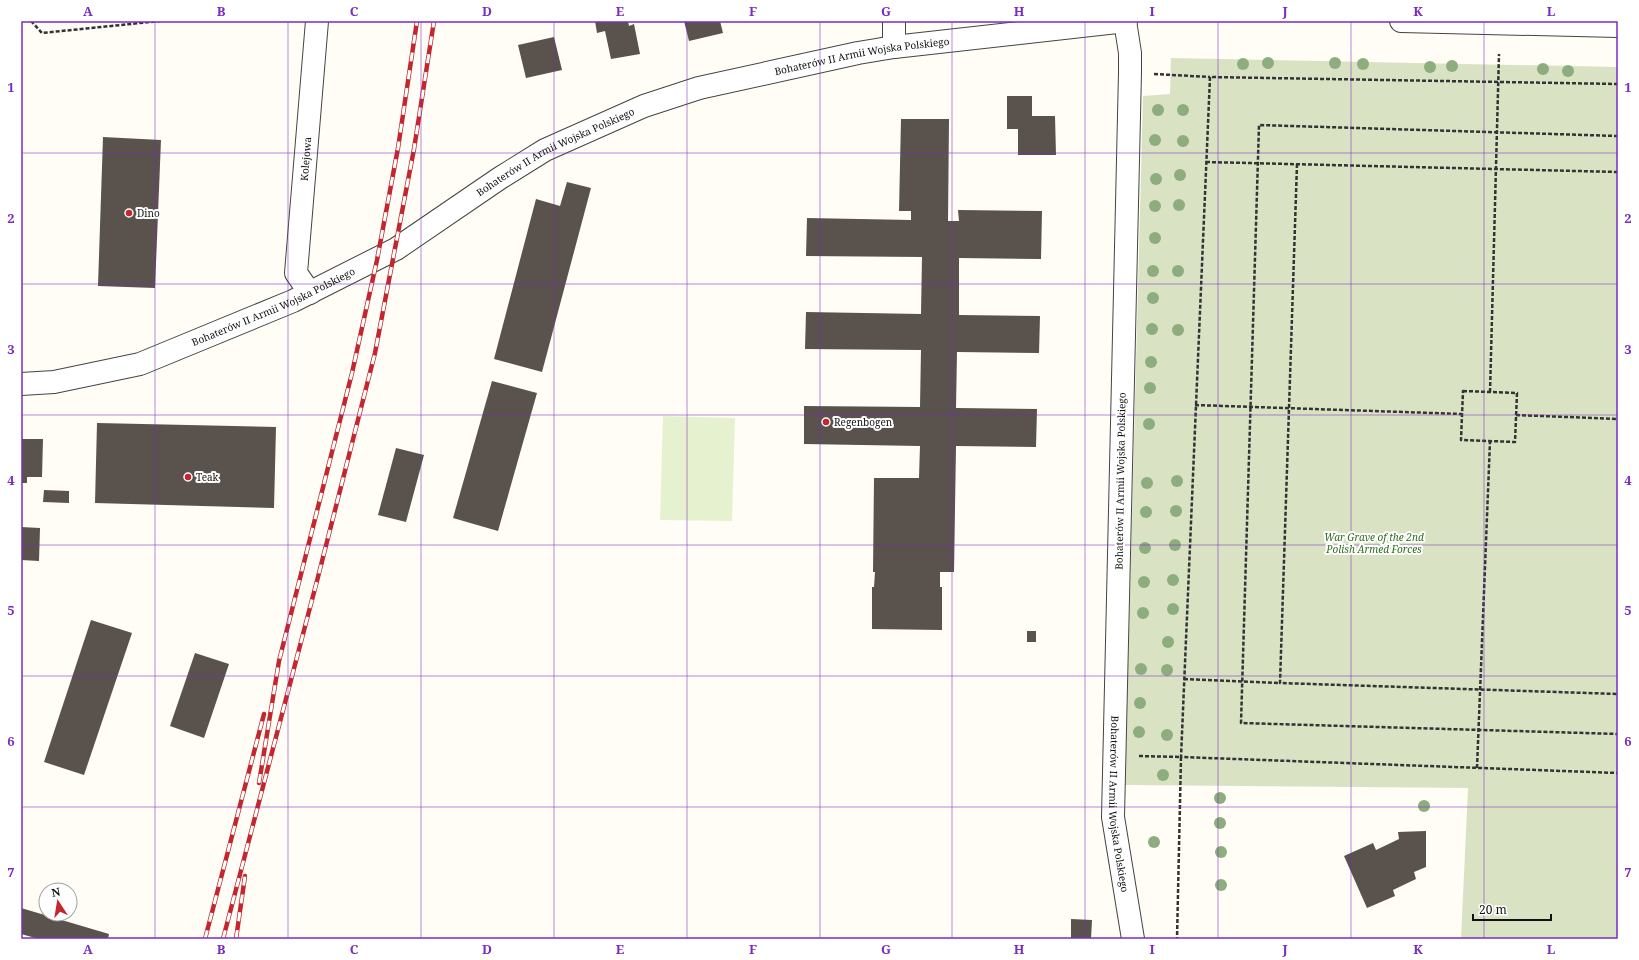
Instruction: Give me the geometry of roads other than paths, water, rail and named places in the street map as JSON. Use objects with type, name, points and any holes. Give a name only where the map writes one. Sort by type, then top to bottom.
[{"type":"street","name":"Kolejowa","points":[[310,293],[296,273],[318,21]]},
{"type":"street","points":[[894,21],[894,47]]},
{"type":"street","name":"Bohaterów II Armii Wojska Polskiego","points":[[21,384],[54,382],[140,364],[310,293],[396,249],[500,178],[545,150],[644,106],[699,88],[858,53],[894,47],[1126,21],[1130,53],[1130,72],[1113,817],[1133,939]]},
{"type":"street","points":[[1401,21],[1618,26]]},
{"type":"railway","points":[[259,783],[279,661],[352,373],[377,260],[398,148],[417,21]]},
{"type":"railway","points":[[223,939],[375,353],[414,149],[434,21]]},
{"type":"railway","points":[[205,939],[264,714]]},
{"type":"railway","points":[[236,939],[245,876]]},
{"type":"place","name":"Dino","points":[[129,213]]},
{"type":"place","name":"Regenbogen","points":[[826,422]]},
{"type":"place","name":"Teak","points":[[188,477]]},
{"type":"park label","name":"War Grave of the 2nd Polish Armed Forces","points":[[1374,542]]}]
